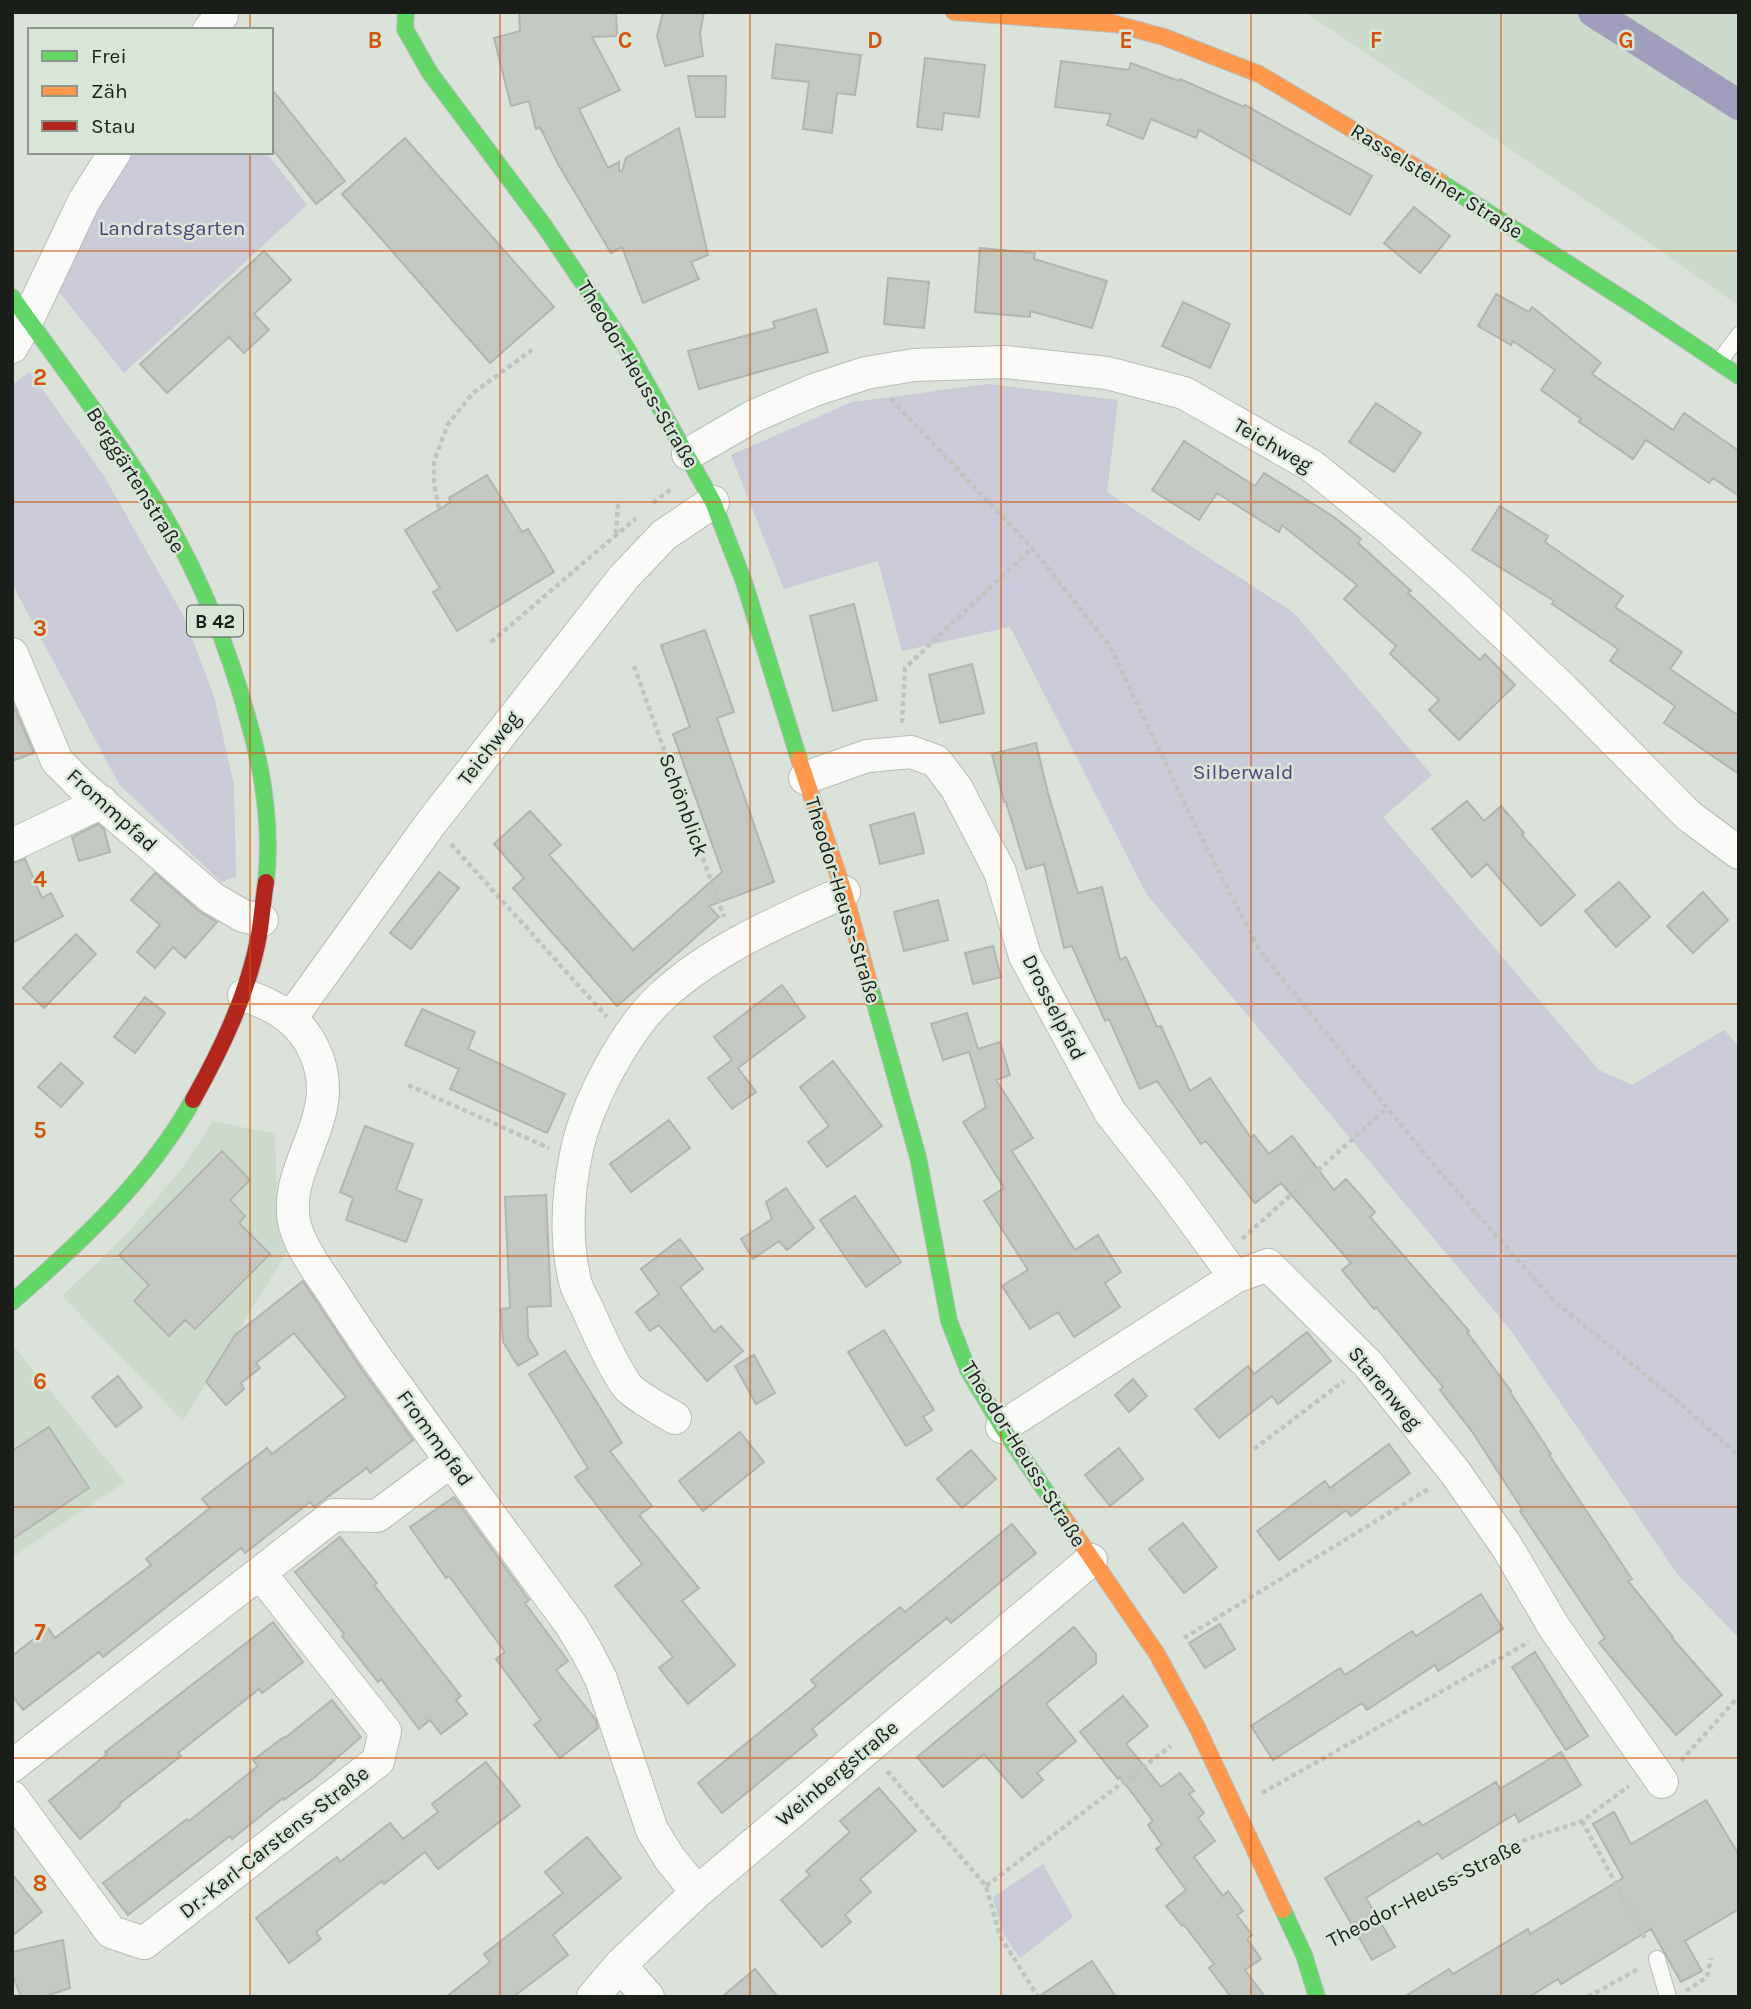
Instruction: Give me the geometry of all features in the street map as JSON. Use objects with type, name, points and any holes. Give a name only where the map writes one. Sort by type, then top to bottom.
[{"type":"street","name":"Theodor-Heuss-Straße","points":[[406,12],[405,29],[430,73],[545,227],[592,295],[626,347],[713,502],[744,582],[805,778],[844,892],[918,1157],[949,1321],[968,1370],[1002,1427],[1157,1654],[1197,1727],[1304,1955],[1317,1997]]},
{"type":"street","name":"Rasselsteiner Straße","points":[[954,12],[1116,24]]},
{"type":"street","name":"Rasselsteiner Straße","points":[[1088,12],[1116,24],[1164,37],[1259,74],[1402,158],[1739,376]]},
{"type":"street","points":[[12,347],[20,308],[114,154]]},
{"type":"street","name":"Berggärtenstraße","points":[[12,1302],[60,1261],[96,1225],[143,1173],[186,1116],[213,1069],[244,995],[262,920],[267,868],[263,797],[247,715],[220,630],[169,525],[113,438],[20,308]]},
{"type":"street","name":"Teichweg","points":[[692,461],[752,417],[814,390],[866,373],[914,365],[1005,362],[1107,373],[1184,393],[1312,466],[1391,530],[1563,689],[1689,816],[1739,853]]},
{"type":"street","name":"Teichweg","points":[[290,1018],[431,823],[624,577],[664,536],[713,502]]},
{"type":"street","name":"Frommpfad","points":[[12,654],[57,761],[84,788],[212,898],[243,916],[262,920]]},
{"type":"street","name":"Drosselpfad","points":[[805,778],[867,756],[911,752],[936,761],[957,789],[1000,872],[1025,956],[1110,1112],[1227,1267]]},
{"type":"street","points":[[12,845],[102,802]]},
{"type":"street","points":[[675,1418],[628,1388],[600,1338],[575,1283],[569,1233],[578,1148],[591,1108],[613,1061],[627,1038],[660,998],[700,966],[734,944],[844,892]]},
{"type":"street","name":"Frommpfad","points":[[244,995],[278,1009],[290,1018],[303,1031],[320,1062],[324,1083],[319,1121],[294,1189],[295,1224],[303,1246],[357,1329],[571,1625],[601,1679],[652,1830],[697,1892]]},
{"type":"street","name":"Starenweg","points":[[1002,1427],[1227,1267],[1268,1265],[1368,1364],[1455,1472],[1507,1547],[1554,1628],[1657,1775]]},
{"type":"street","points":[[12,1766],[334,1515],[377,1516],[451,1461]]},
{"type":"street","name":"Weinbergstraße","points":[[593,1997],[621,1965],[697,1892],[1091,1560]]},
{"type":"street","name":"Dr.-Karl-Carstens-Straße","points":[[12,1797],[111,1932],[144,1942],[379,1761],[385,1731],[260,1573]]},
{"type":"street","points":[[621,1965],[648,1997]]},
{"type":"lane","points":[[1719,362],[1739,335]]},
{"type":"lane","points":[[1657,1959],[1668,1997]]},
{"type":"path","points":[[439,508],[433,485],[434,461],[448,425],[472,393],[532,350]]},
{"type":"path","points":[[866,373],[1032,548],[1109,645],[1197,829],[1261,953],[1439,1171],[1554,1301],[1675,1399],[1739,1456]]},
{"type":"path","points":[[648,508],[692,461]]},
{"type":"path","points":[[616,535],[618,502]]},
{"type":"path","points":[[491,642],[637,517]]},
{"type":"path","points":[[901,753],[905,668],[1032,548]]},
{"type":"path","name":"Schönblick","points":[[634,666],[734,944]]},
{"type":"path","points":[[447,840],[627,1038]]},
{"type":"path","points":[[408,1086],[576,1160]]},
{"type":"path","points":[[1227,1267],[1387,1108]]},
{"type":"path","name":"Starenweg","points":[[1254,1449],[1343,1382]]},
{"type":"path","points":[[1157,1654],[1400,1507]]},
{"type":"path","points":[[1234,1809],[1505,1656]]},
{"type":"path","name":"Theodor-Heuss-Straße","points":[[1304,1955],[1513,1844],[1582,1821],[1657,1775],[1739,1696]]},
{"type":"path","points":[[986,1886],[1197,1727]]},
{"type":"path","points":[[867,1748],[986,1886],[1000,1936],[1038,1997]]},
{"type":"path","points":[[1582,1821],[1657,1959],[1588,1997]]},
{"type":"path","points":[[1677,1997],[1707,1977],[1711,1958]]},
{"type":"shaded area","points":[[1305,12],[1739,12],[1739,306],[1664,253]]},
{"type":"shaded area","points":[[213,1121],[275,1134],[277,1204],[290,1247],[183,1421],[62,1296],[124,1237],[183,1167]]},
{"type":"shaded area","points":[[12,1344],[125,1482],[12,1557]]},
{"type":"green space","name":"Landratsgarten","points":[[131,154],[268,154],[307,205],[124,373],[55,287],[83,232]]},
{"type":"green space","points":[[30,372],[104,476],[183,615],[214,696],[234,785],[236,877],[221,882],[119,784],[12,584],[12,385]]},
{"type":"green space","name":"Silberwald","points":[[989,384],[1118,400],[1107,492],[1293,612],[1432,775],[1383,817],[1599,1070],[1632,1085],[1724,1030],[1739,1046],[1739,1638],[1678,1575],[1512,1332],[1147,895],[1010,627],[902,651],[878,561],[784,589],[731,455],[852,402]]},
{"type":"green space","points":[[1043,1864],[1073,1917],[1020,1958],[1003,1934],[993,1897]]},
{"type":"building","points":[[519,12],[616,12],[617,36],[592,37],[620,90],[579,109],[608,168],[619,162],[619,171],[622,171],[626,158],[679,128],[708,255],[691,262],[699,279],[643,303],[622,247],[611,253],[558,164],[540,127],[536,129],[529,101],[511,106],[494,38],[520,31]]},
{"type":"building","points":[[663,12],[704,12],[700,33],[703,56],[665,66],[657,36]]},
{"type":"building","points":[[776,44],[861,55],[855,95],[837,93],[832,133],[803,129],[809,82],[772,78]]},
{"type":"building","points":[[925,58],[985,65],[979,117],[944,113],[942,130],[917,127]]},
{"type":"building","points":[[1061,61],[1129,70],[1131,63],[1179,81],[1180,79],[1244,107],[1245,105],[1372,176],[1350,215],[1199,130],[1196,138],[1151,119],[1143,139],[1107,125],[1111,114],[1055,107]]},
{"type":"building","points":[[688,76],[726,76],[725,117],[696,117]]},
{"type":"building","points":[[273,91],[345,181],[316,204],[273,150]]},
{"type":"building","points":[[405,138],[554,307],[490,363],[342,194]]},
{"type":"building","points":[[1414,207],[1450,236],[1420,273],[1384,243]]},
{"type":"building","points":[[980,248],[1035,253],[1034,259],[1107,281],[1092,328],[1030,311],[1030,317],[975,312]]},
{"type":"building","points":[[264,251],[291,280],[254,314],[269,330],[244,353],[229,337],[167,393],[140,364]]},
{"type":"building","points":[[888,278],[929,282],[924,328],[884,324]]},
{"type":"building","points":[[1496,294],[1529,312],[1532,307],[1601,363],[1592,374],[1673,430],[1684,413],[1739,451],[1739,496],[1713,478],[1709,483],[1646,440],[1633,459],[1579,422],[1581,419],[1541,390],[1555,370],[1513,341],[1511,345],[1478,326]]},
{"type":"building","points":[[1183,302],[1230,324],[1210,368],[1162,346]]},
{"type":"building","points":[[816,309],[828,352],[699,389],[688,351],[775,328],[773,322]]},
{"type":"building","points":[[1376,403],[1421,433],[1394,472],[1349,442]]},
{"type":"building","points":[[1184,441],[1255,486],[1264,473],[1334,517],[1361,539],[1358,543],[1480,660],[1485,654],[1515,685],[1459,740],[1429,710],[1439,700],[1390,654],[1396,646],[1344,599],[1357,585],[1282,525],[1279,532],[1217,493],[1199,520],[1152,490]]},
{"type":"building","points":[[487,475],[522,532],[528,529],[554,572],[457,631],[433,592],[440,588],[405,530],[451,502],[449,498]]},
{"type":"building","points":[[1500,506],[1548,536],[1545,542],[1623,596],[1615,607],[1682,652],[1670,669],[1739,716],[1739,774],[1664,723],[1675,706],[1610,661],[1618,649],[1552,604],[1554,601],[1472,550]]},
{"type":"building","points":[[854,604],[877,700],[833,711],[810,616]]},
{"type":"building","points":[[705,630],[734,712],[717,718],[774,882],[709,906],[719,917],[617,1006],[513,888],[524,878],[494,844],[530,811],[561,845],[549,855],[633,950],[722,872],[673,734],[690,727],[661,645]]},
{"type":"building","points":[[972,664],[984,713],[940,723],[929,675]]},
{"type":"building","points":[[12,702],[34,753],[12,761]]},
{"type":"building","points":[[1036,743],[1078,893],[1102,887],[1120,960],[1126,957],[1157,1027],[1161,1026],[1190,1091],[1210,1078],[1251,1138],[1254,1135],[1269,1154],[1292,1136],[1334,1190],[1346,1179],[1375,1212],[1370,1217],[1469,1331],[1467,1332],[1511,1391],[1551,1454],[1549,1455],[1632,1579],[1628,1581],[1672,1638],[1722,1695],[1676,1735],[1599,1643],[1605,1638],[1520,1511],[1522,1509],[1473,1433],[1440,1390],[1443,1387],[1342,1270],[1351,1263],[1281,1183],[1255,1203],[1206,1141],[1201,1144],[1157,1081],[1140,1089],[1109,1019],[1105,1021],[1072,946],[1064,948],[1044,864],[1026,869],[1004,802],[992,754]]},
{"type":"building","points":[[1467,801],[1484,821],[1501,806],[1524,833],[1522,835],[1575,895],[1541,926],[1487,864],[1472,877],[1432,829]]},
{"type":"building","points":[[914,813],[924,853],[880,864],[870,825]]},
{"type":"building","points":[[98,824],[104,829],[110,852],[79,861],[72,837]]},
{"type":"building","points":[[25,859],[42,898],[51,893],[63,916],[12,943],[12,863]]},
{"type":"building","points":[[439,872],[459,888],[411,949],[390,933]]},
{"type":"building","points":[[155,873],[200,912],[217,922],[185,958],[173,947],[155,968],[137,952],[160,925],[131,900]]},
{"type":"building","points":[[1619,882],[1650,917],[1616,947],[1585,911]]},
{"type":"building","points":[[1703,892],[1728,920],[1693,953],[1667,926]]},
{"type":"building","points":[[938,900],[948,940],[904,951],[894,912]]},
{"type":"building","points":[[76,934],[96,954],[44,1008],[23,988]]},
{"type":"building","points":[[993,946],[1001,977],[973,984],[965,953]]},
{"type":"building","points":[[782,985],[805,1017],[738,1068],[756,1092],[732,1109],[708,1078],[732,1060],[714,1037]]},
{"type":"building","points":[[145,997],[165,1013],[135,1053],[114,1037]]},
{"type":"building","points":[[422,1009],[475,1032],[468,1049],[565,1094],[547,1133],[450,1089],[459,1069],[405,1045]]},
{"type":"building","points":[[967,1013],[978,1049],[1000,1042],[1010,1075],[996,1080],[1033,1138],[1012,1151],[1075,1250],[1098,1235],[1121,1272],[1105,1283],[1120,1307],[1074,1337],[1058,1312],[1030,1329],[1002,1286],[1028,1270],[984,1201],[1004,1188],[963,1122],[986,1107],[969,1052],[943,1060],[931,1024]]},
{"type":"building","points":[[833,1061],[882,1126],[827,1167],[808,1142],[829,1126],[800,1087]]},
{"type":"building","points":[[61,1063],[83,1083],[61,1107],[38,1087]]},
{"type":"building","points":[[669,1120],[690,1148],[631,1192],[610,1164]]},
{"type":"building","points":[[365,1126],[413,1144],[396,1190],[422,1200],[406,1242],[346,1220],[353,1198],[340,1192]]},
{"type":"building","points":[[222,1151],[250,1180],[230,1200],[245,1216],[239,1223],[270,1254],[195,1329],[185,1320],[169,1336],[134,1301],[149,1285],[119,1255]]},
{"type":"building","points":[[786,1188],[814,1228],[787,1250],[779,1241],[753,1259],[741,1239],[772,1219],[766,1202]]},
{"type":"building","points":[[546,1195],[551,1306],[527,1307],[528,1337],[538,1354],[518,1366],[503,1342],[501,1309],[510,1308],[505,1197]]},
{"type":"building","points":[[855,1196],[901,1262],[866,1287],[820,1220]]},
{"type":"building","points":[[680,1239],[703,1269],[680,1287],[714,1332],[721,1326],[743,1351],[707,1381],[659,1325],[650,1331],[636,1312],[659,1294],[641,1269]]},
{"type":"building","points":[[303,1281],[413,1440],[370,1473],[367,1468],[314,1507],[310,1502],[245,1553],[241,1548],[103,1657],[99,1652],[23,1710],[12,1695],[12,1656],[48,1628],[55,1638],[151,1565],[146,1559],[210,1508],[202,1499],[267,1448],[272,1454],[346,1397],[294,1333],[256,1363],[260,1368],[241,1383],[244,1389],[226,1405],[206,1382],[235,1335]]},
{"type":"building","points":[[884,1330],[934,1410],[923,1417],[932,1430],[906,1446],[848,1352]]},
{"type":"building","points":[[1307,1332],[1331,1361],[1278,1404],[1272,1396],[1219,1438],[1195,1409],[1248,1366],[1254,1374]]},
{"type":"building","points":[[565,1351],[622,1443],[610,1451],[652,1506],[639,1515],[699,1588],[682,1601],[735,1665],[688,1704],[659,1668],[673,1657],[615,1586],[642,1564],[575,1477],[588,1468],[529,1374]]},
{"type":"building","points":[[754,1355],[775,1393],[756,1404],[735,1366]]},
{"type":"building","points":[[118,1376],[142,1407],[116,1427],[92,1397]]},
{"type":"building","points":[[1133,1379],[1147,1396],[1129,1412],[1115,1395]]},
{"type":"building","points":[[49,1427],[89,1488],[12,1539],[12,1451]]},
{"type":"building","points":[[740,1432],[764,1462],[703,1511],[679,1481]]},
{"type":"building","points":[[1389,1444],[1410,1473],[1351,1516],[1346,1510],[1279,1560],[1257,1531],[1325,1481],[1330,1488]]},
{"type":"building","points":[[1119,1448],[1143,1479],[1110,1506],[1085,1475]]},
{"type":"building","points":[[971,1450],[996,1479],[962,1508],[937,1479]]},
{"type":"building","points":[[454,1497],[529,1600],[525,1603],[568,1661],[556,1670],[596,1720],[598,1728],[560,1758],[534,1725],[541,1720],[496,1659],[505,1652],[449,1576],[446,1578],[410,1527]]},
{"type":"building","points":[[1183,1523],[1217,1567],[1184,1593],[1149,1549]]},
{"type":"building","points":[[1012,1524],[1036,1553],[951,1623],[947,1618],[890,1664],[812,1729],[817,1735],[722,1813],[698,1783],[816,1686],[811,1680],[845,1651],[900,1607],[905,1612]]},
{"type":"building","points":[[340,1537],[461,1696],[456,1700],[467,1714],[441,1734],[430,1720],[419,1729],[381,1679],[378,1682],[295,1572]]},
{"type":"building","points":[[1481,1594],[1503,1629],[1438,1671],[1435,1665],[1367,1710],[1362,1703],[1273,1760],[1251,1726],[1340,1668],[1345,1675],[1412,1631],[1416,1636]]},
{"type":"building","points":[[273,1622],[303,1662],[262,1693],[259,1689],[178,1753],[181,1756],[119,1804],[120,1806],[80,1839],[49,1801],[107,1754],[105,1752]]},
{"type":"building","points":[[1220,1624],[1235,1649],[1205,1668],[1189,1643]]},
{"type":"building","points":[[1074,1627],[1096,1654],[1096,1663],[1046,1704],[1076,1741],[1037,1773],[1043,1780],[1022,1798],[984,1754],[943,1787],[917,1757]]},
{"type":"building","points":[[1535,1652],[1588,1736],[1566,1750],[1512,1667]]},
{"type":"building","points":[[1123,1696],[1148,1726],[1126,1744],[1161,1787],[1180,1773],[1194,1791],[1189,1794],[1204,1813],[1198,1818],[1215,1841],[1194,1857],[1223,1896],[1228,1891],[1243,1911],[1237,1915],[1252,1935],[1247,1939],[1261,1959],[1245,1970],[1265,1997],[1231,1997],[1209,1968],[1214,1964],[1166,1906],[1186,1890],[1156,1849],[1162,1845],[1148,1825],[1153,1821],[1120,1777],[1118,1779],[1080,1732]]},
{"type":"building","points":[[332,1700],[361,1737],[315,1777],[284,1800],[283,1798],[232,1839],[230,1836],[128,1915],[103,1883],[187,1819],[189,1821],[258,1766],[253,1760]]},
{"type":"building","points":[[1561,1752],[1581,1785],[1519,1822],[1515,1814],[1442,1859],[1438,1853],[1366,1898],[1395,1947],[1372,1960],[1325,1878],[1419,1821],[1422,1826],[1496,1782],[1500,1789]]},
{"type":"building","points":[[486,1762],[520,1806],[438,1869],[425,1852],[384,1884],[382,1881],[316,1932],[321,1939],[289,1963],[256,1918],[337,1857],[340,1862],[390,1823],[403,1839],[438,1812],[432,1804]]},
{"type":"building","points":[[879,1788],[916,1831],[860,1879],[871,1892],[845,1915],[851,1922],[822,1947],[781,1900],[810,1875],[806,1871],[850,1832],[840,1821]]},
{"type":"building","points":[[1706,1800],[1739,1855],[1739,1909],[1685,1941],[1702,1971],[1681,1982],[1651,1929],[1561,1984],[1558,1979],[1529,1997],[1404,1997],[1449,1969],[1453,1974],[1528,1929],[1530,1934],[1623,1878],[1593,1824],[1614,1812],[1631,1844]]},
{"type":"building","points":[[587,1837],[621,1878],[553,1935],[568,1955],[513,1997],[446,1997],[490,1962],[484,1954],[563,1893],[545,1872]]},
{"type":"building","points":[[12,1874],[42,1912],[12,1936]]},
{"type":"building","points":[[63,1940],[70,1988],[43,1997],[21,1997],[12,1973],[12,1952]]},
{"type":"building","points":[[1092,1961],[1116,1997],[1038,1997]]},
{"type":"building","points":[[755,1969],[778,1997],[722,1997]]},
{"type":"waterway","points":[[1593,12],[1739,105]]},
{"type":"traffic: fast","points":[[406,12],[405,29],[430,73],[545,227],[626,347],[713,502],[744,582],[799,759]]},
{"type":"traffic: fast","points":[[1439,181],[1739,376]]},
{"type":"traffic: fast","points":[[12,297],[148,490],[203,591],[232,667],[258,759],[267,820],[266,882]]},
{"type":"traffic: fast","points":[[870,986],[918,1157],[949,1321],[968,1370],[1002,1427],[1064,1518]]},
{"type":"traffic: fast","points":[[12,1302],[63,1257],[112,1208],[156,1157],[193,1100]]},
{"type":"traffic: fast","points":[[1283,1910],[1304,1955],[1317,1997]]},
{"type":"traffic: slow","points":[[954,12],[1114,24]]},
{"type":"traffic: slow","points":[[1088,12],[1116,24],[1164,37],[1259,74],[1439,181]]},
{"type":"traffic: slow","points":[[799,759],[844,892],[870,986]]},
{"type":"traffic: slow","points":[[1064,1518],[1157,1654],[1197,1727],[1283,1910]]},
{"type":"traffic: jam","points":[[193,1100],[224,1040],[241,999],[259,935],[266,882]]}]
